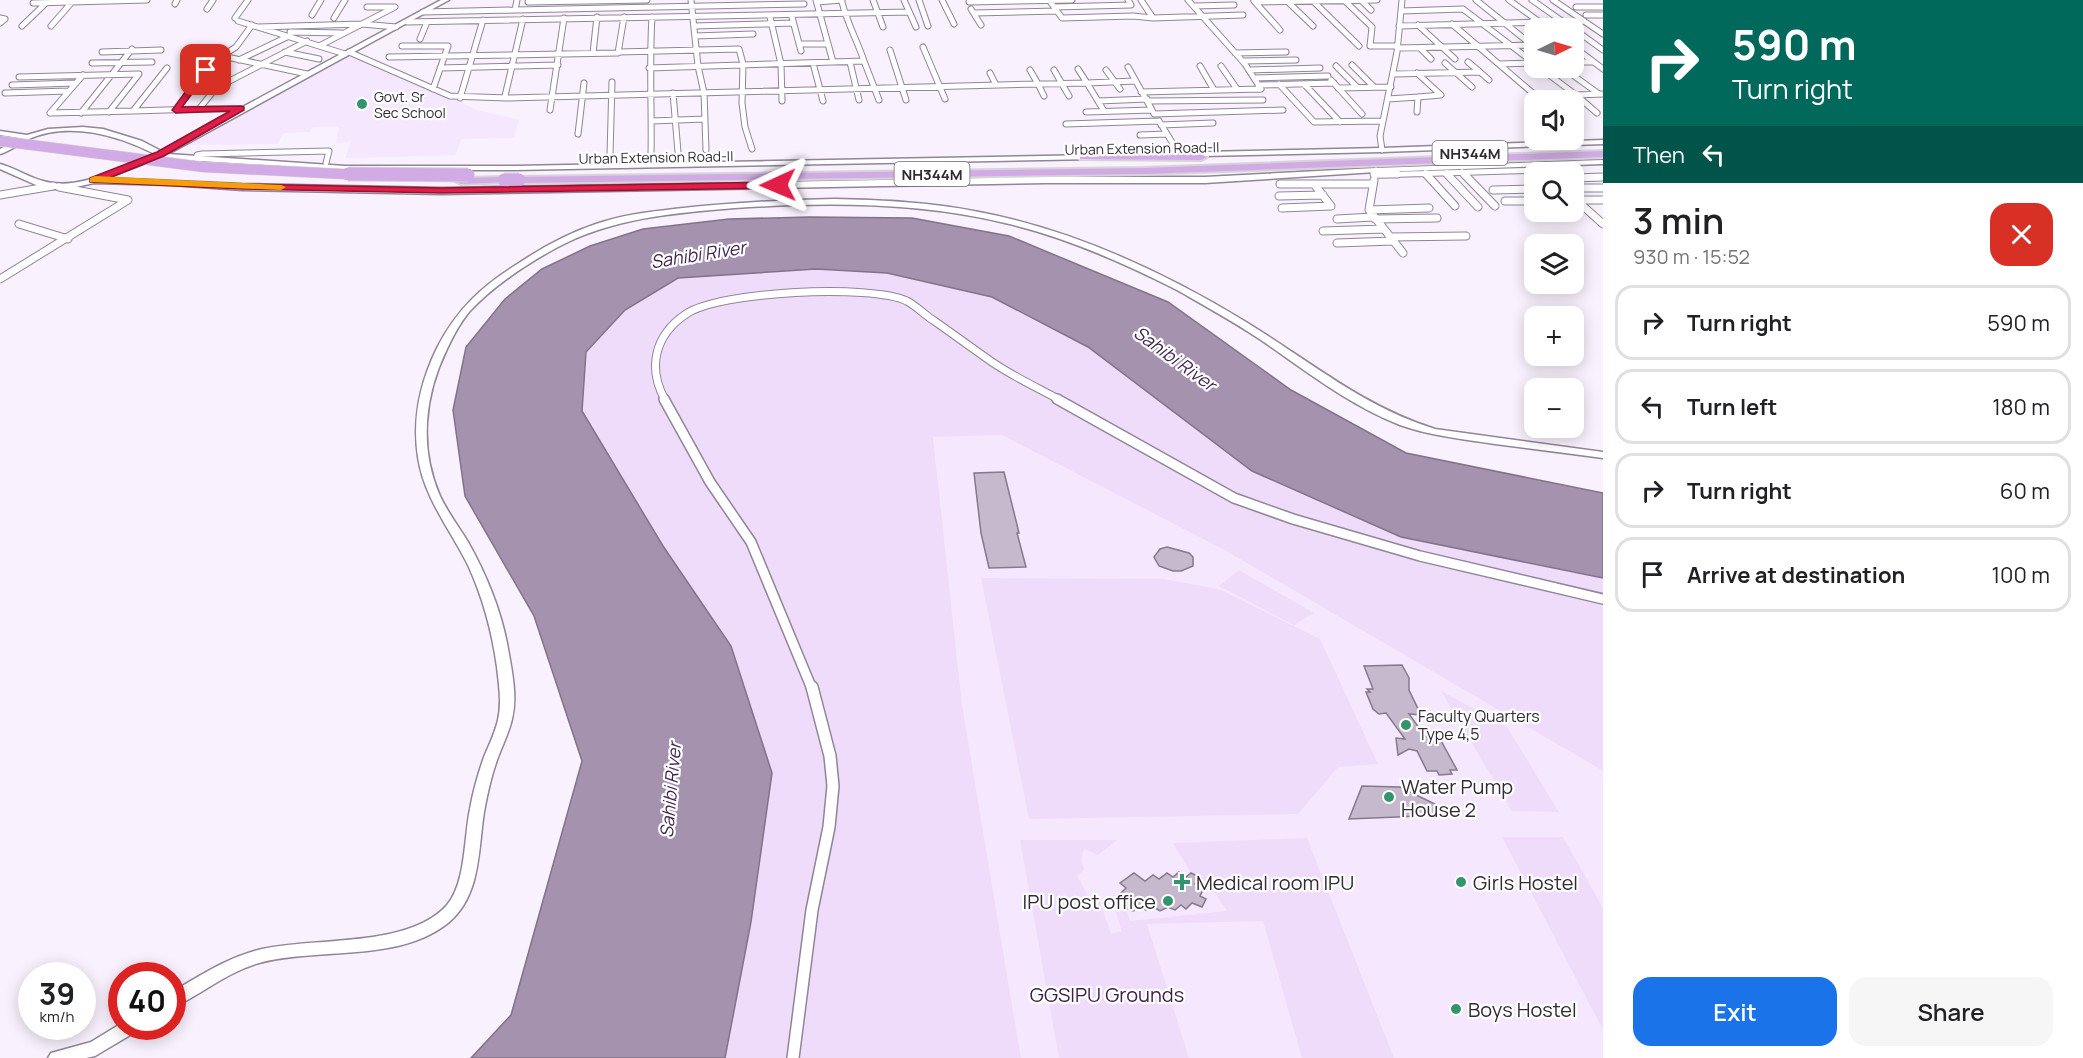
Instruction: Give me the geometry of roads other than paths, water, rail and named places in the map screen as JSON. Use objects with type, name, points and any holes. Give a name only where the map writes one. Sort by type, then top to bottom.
[{"type":"highway","name":"Urban Extension Road-II","points":[[0,141],[203,167],[464,178]]},
{"type":"highway","name":"Urban Extension Road-II","points":[[512,178],[1337,158],[1603,148]]},
{"type":"highway","name":"Urban Extension Road-II","points":[[0,151],[242,177],[362,181],[1132,171],[1603,154]]},
{"type":"highway","points":[[1084,157],[1151,159],[1283,155],[1337,158]]},
{"type":"highway","points":[[1126,180],[1154,176],[1276,172],[1317,165]]},
{"type":"street","points":[[33,3],[147,0]]},
{"type":"street","points":[[207,9],[213,0]]},
{"type":"street","points":[[248,0],[237,19],[347,53],[432,89],[460,98],[744,93],[1135,81]]},
{"type":"street","points":[[312,15],[321,0]]},
{"type":"street","points":[[334,18],[345,0]]},
{"type":"street","points":[[94,180],[160,154],[446,0]]},
{"type":"street","points":[[472,20],[479,0]]},
{"type":"street","points":[[515,10],[517,0]]},
{"type":"street","points":[[607,9],[608,0]]},
{"type":"street","points":[[528,2],[647,0]]},
{"type":"street","points":[[873,0],[883,27]]},
{"type":"street","points":[[904,0],[916,27]]},
{"type":"street","points":[[919,0],[928,26]]},
{"type":"street","points":[[942,0],[954,24]]},
{"type":"street","points":[[970,6],[1053,6],[1072,0]]},
{"type":"street","points":[[1141,0],[1153,18]]},
{"type":"street","points":[[1141,92],[1261,89],[1243,61],[1188,0]]},
{"type":"street","points":[[1053,6],[1064,18],[1244,16],[1230,0]]},
{"type":"street","points":[[1361,0],[1371,10]]},
{"type":"street","points":[[1254,1],[1377,0]]},
{"type":"street","points":[[1382,150],[1380,136],[1394,74],[1402,0]]},
{"type":"street","points":[[1451,0],[1485,23],[1524,55]]},
{"type":"street","points":[[1476,0],[1524,38]]},
{"type":"street","points":[[1509,0],[1534,18]]},
{"type":"street","points":[[1532,0],[1558,18]]},
{"type":"street","points":[[1553,0],[1585,18],[1603,34]]},
{"type":"street","points":[[1586,0],[1603,11]]},
{"type":"street","points":[[832,62],[816,1],[842,1],[848,26],[854,31],[879,100]]},
{"type":"street","points":[[1254,1],[1280,30]]},
{"type":"street","points":[[1313,1],[1359,46]]},
{"type":"street","points":[[1345,1],[1372,27],[1370,46]]},
{"type":"street","points":[[51,26],[72,2]]},
{"type":"street","points":[[1288,2],[1313,26]]},
{"type":"street","points":[[22,26],[46,3]]},
{"type":"street","points":[[423,12],[607,9],[691,3],[804,4]]},
{"type":"street","points":[[691,3],[698,66],[704,93],[706,150]]},
{"type":"street","points":[[970,6],[1131,5],[1139,17]]},
{"type":"street","points":[[1194,6],[1234,5]]},
{"type":"street","points":[[970,6],[981,25]]},
{"type":"street","points":[[321,45],[395,7],[367,7]]},
{"type":"street","points":[[1576,7],[1596,7]]},
{"type":"street","points":[[1401,11],[1463,9]]},
{"type":"street","points":[[1585,18],[1603,11]]},
{"type":"street","points":[[407,21],[909,12]]},
{"type":"street","points":[[770,15],[781,64],[782,101]]},
{"type":"street","points":[[791,15],[801,51]]},
{"type":"street","points":[[593,53],[597,17]]},
{"type":"street","points":[[619,52],[624,17]]},
{"type":"street","points":[[651,155],[652,94],[649,68],[652,17]]},
{"type":"street","points":[[0,18],[5,19],[0,23]]},
{"type":"street","points":[[550,110],[564,18]]},
{"type":"street","points":[[507,98],[505,96],[523,19]]},
{"type":"street","points":[[460,98],[483,20]]},
{"type":"street","points":[[420,39],[427,21]]},
{"type":"street","points":[[1399,26],[1524,22]]},
{"type":"street","points":[[694,26],[793,23]]},
{"type":"street","points":[[307,74],[222,56],[236,47],[255,26],[362,24],[396,27]]},
{"type":"street","points":[[1452,24],[1529,90]]},
{"type":"street","points":[[1418,25],[1455,59]]},
{"type":"street","points":[[276,32],[345,33]]},
{"type":"street","points":[[695,39],[753,34]]},
{"type":"street","points":[[239,60],[290,36]]},
{"type":"street","points":[[1584,37],[1603,50]]},
{"type":"street","points":[[695,39],[736,41],[743,64],[742,104],[745,127],[752,150]]},
{"type":"street","points":[[199,110],[213,90],[307,41]]},
{"type":"street","points":[[1584,44],[1603,43]]},
{"type":"street","points":[[799,44],[828,44]]},
{"type":"street","points":[[402,46],[447,45],[432,89]]},
{"type":"street","points":[[1348,46],[1420,48],[1524,46]]},
{"type":"street","points":[[923,47],[945,99]]},
{"type":"street","points":[[1420,48],[1431,59]]},
{"type":"street","points":[[389,57],[739,49]]},
{"type":"street","points":[[81,112],[131,50]]},
{"type":"street","points":[[102,52],[161,50]]},
{"type":"street","points":[[890,50],[906,100]]},
{"type":"street","points":[[285,52],[320,59]]},
{"type":"street","points":[[1235,53],[1286,52]]},
{"type":"street","points":[[1584,54],[1603,69]]},
{"type":"street","points":[[1243,61],[1296,60]]},
{"type":"street","points":[[649,68],[864,61]]},
{"type":"street","points":[[92,63],[152,62]]},
{"type":"street","points":[[850,62],[859,100]]},
{"type":"street","points":[[1315,62],[1362,114]]},
{"type":"street","points":[[1468,62],[1490,80]]},
{"type":"street","points":[[1584,62],[1593,62]]},
{"type":"street","points":[[813,63],[823,101]]},
{"type":"street","points":[[1445,63],[1472,87]]},
{"type":"street","points":[[1499,64],[1524,63]]},
{"type":"street","points":[[440,68],[558,65]]},
{"type":"street","points":[[1352,65],[1374,87]]},
{"type":"street","points":[[1200,66],[1214,90]]},
{"type":"street","points":[[1221,66],[1253,113]]},
{"type":"street","points":[[1336,66],[1357,87]]},
{"type":"street","points":[[1128,67],[1175,147]]},
{"type":"street","points":[[133,111],[167,68]]},
{"type":"street","points":[[1249,70],[1320,68]]},
{"type":"street","points":[[1078,69],[1104,111]]},
{"type":"street","points":[[176,110],[206,70]]},
{"type":"street","points":[[1030,70],[1044,96]]},
{"type":"street","points":[[1054,70],[1069,96]]},
{"type":"street","points":[[1106,70],[1120,88]]},
{"type":"street","points":[[1394,74],[1480,72]]},
{"type":"street","points":[[990,73],[996,85]]},
{"type":"street","points":[[1388,99],[1442,95],[1417,73]]},
{"type":"street","points":[[1439,73],[1447,80]]},
{"type":"street","points":[[19,76],[140,74],[109,112]]},
{"type":"street","points":[[83,75],[50,113],[241,109]]},
{"type":"street","points":[[1254,78],[1328,76]]},
{"type":"street","points":[[955,77],[959,86]]},
{"type":"street","points":[[1553,78],[1569,90]]},
{"type":"street","points":[[1578,78],[1601,94]]},
{"type":"street","points":[[578,134],[584,82]]},
{"type":"street","points":[[610,154],[612,82]]},
{"type":"street","points":[[12,85],[76,83]]},
{"type":"street","points":[[1279,84],[1314,122],[1383,121]]},
{"type":"street","points":[[1304,84],[1340,122]]},
{"type":"street","points":[[1258,85],[1391,87]]},
{"type":"street","points":[[5,93],[68,92]]},
{"type":"street","points":[[673,93],[678,152]]},
{"type":"street","points":[[1584,95],[1601,94]]},
{"type":"street","points":[[1418,97],[1418,112]]},
{"type":"street","points":[[1098,101],[1263,100]]},
{"type":"street","points":[[1584,102],[1597,113]]},
{"type":"street","points":[[1086,112],[1253,113],[1283,110]]},
{"type":"street","points":[[652,121],[705,119]]},
{"type":"street","points":[[1066,123],[1213,123]]},
{"type":"street","points":[[0,151],[27,137],[48,131],[83,129],[103,131],[139,143],[168,157],[512,178],[1126,180],[1524,169]]},
{"type":"street","points":[[0,134],[27,137]]},
{"type":"street","points":[[1140,135],[1167,134]]},
{"type":"street","points":[[0,195],[94,180],[254,187],[442,190],[512,178],[1084,157],[1603,142]]},
{"type":"street","points":[[197,159],[197,154],[330,151],[326,163]]},
{"type":"street","points":[[1584,164],[1603,162]]},
{"type":"street","points":[[0,166],[39,183],[128,200],[1,278]]},
{"type":"street","points":[[1375,172],[1446,173],[1524,170]]},
{"type":"street","points":[[1375,172],[1372,216],[1402,253]]},
{"type":"street","points":[[1462,172],[1495,206]]},
{"type":"street","points":[[1425,173],[1455,206]]},
{"type":"street","points":[[1446,173],[1478,207]]},
{"type":"street","points":[[1584,178],[1603,177]]},
{"type":"street","points":[[1280,184],[1374,184]]},
{"type":"street","points":[[1282,208],[1331,207],[1314,184]]},
{"type":"street","points":[[1584,188],[1603,188]]},
{"type":"street","points":[[1493,190],[1524,189]]},
{"type":"street","points":[[1279,196],[1323,195]]},
{"type":"street","points":[[1584,200],[1603,200]]},
{"type":"street","points":[[1505,201],[1524,201]]},
{"type":"street","points":[[186,993],[233,965],[252,959],[280,952],[390,940],[414,934],[441,920],[460,899],[477,811],[489,763],[504,727],[507,700],[501,633],[495,614],[465,548],[437,502],[427,472],[421,430],[427,388],[433,367],[453,328],[470,306],[510,273],[584,231],[636,217],[763,203],[889,205],[978,214],[1055,234],[1138,267],[1246,327],[1335,388],[1379,413],[1408,426],[1434,432],[1603,455]]},
{"type":"street","points":[[1337,219],[1429,208]]},
{"type":"street","points":[[1584,208],[1603,224]]},
{"type":"street","points":[[1592,214],[1603,214]]},
{"type":"street","points":[[1372,216],[1437,218]]},
{"type":"street","points":[[19,224],[68,238]]},
{"type":"street","points":[[1323,231],[1383,229]]},
{"type":"street","points":[[1337,243],[1466,236]]},
{"type":"street","points":[[793,1058],[812,910],[830,828],[832,786],[830,756],[812,687],[755,552],[710,482],[658,388],[655,366],[658,346],[666,330],[688,312],[728,300],[811,292],[869,293],[906,301],[995,364],[1234,498],[1293,519],[1420,556],[1603,598]]},
{"type":"street","points":[[57,1058],[95,1048],[108,1040]]},
{"type":"water","name":"Sahibi River","points":[[912,218],[1009,236],[1168,302],[1291,390],[1406,453],[1603,493],[1603,578],[1401,537],[1252,471],[1088,347],[992,297],[887,273],[816,269],[678,278],[625,310],[586,352],[582,411],[663,546],[731,646],[772,773],[751,922],[725,1058],[471,1058],[511,1015],[582,761],[534,616],[465,496],[453,410],[466,347],[505,299],[542,269],[590,246],[643,229],[729,219]]},
{"type":"place","name":"Govt. Sr Sec School","points":[[362,104]]},
{"type":"place","name":"Faculty Quarters Type 4,5","points":[[1406,725]]},
{"type":"place","name":"Water Pump House 2","points":[[1389,797]]},
{"type":"place","name":"Medical room IPU","points":[[1182,882]]},
{"type":"place","name":"Girls Hostel","points":[[1461,882]]},
{"type":"place","name":"IPU post office","points":[[1168,901]]},
{"type":"place","name":"Boys Hostel","points":[[1456,1009]]},
{"type":"park label","name":"GGSIPU Grounds","points":[[1107,994]]}]
